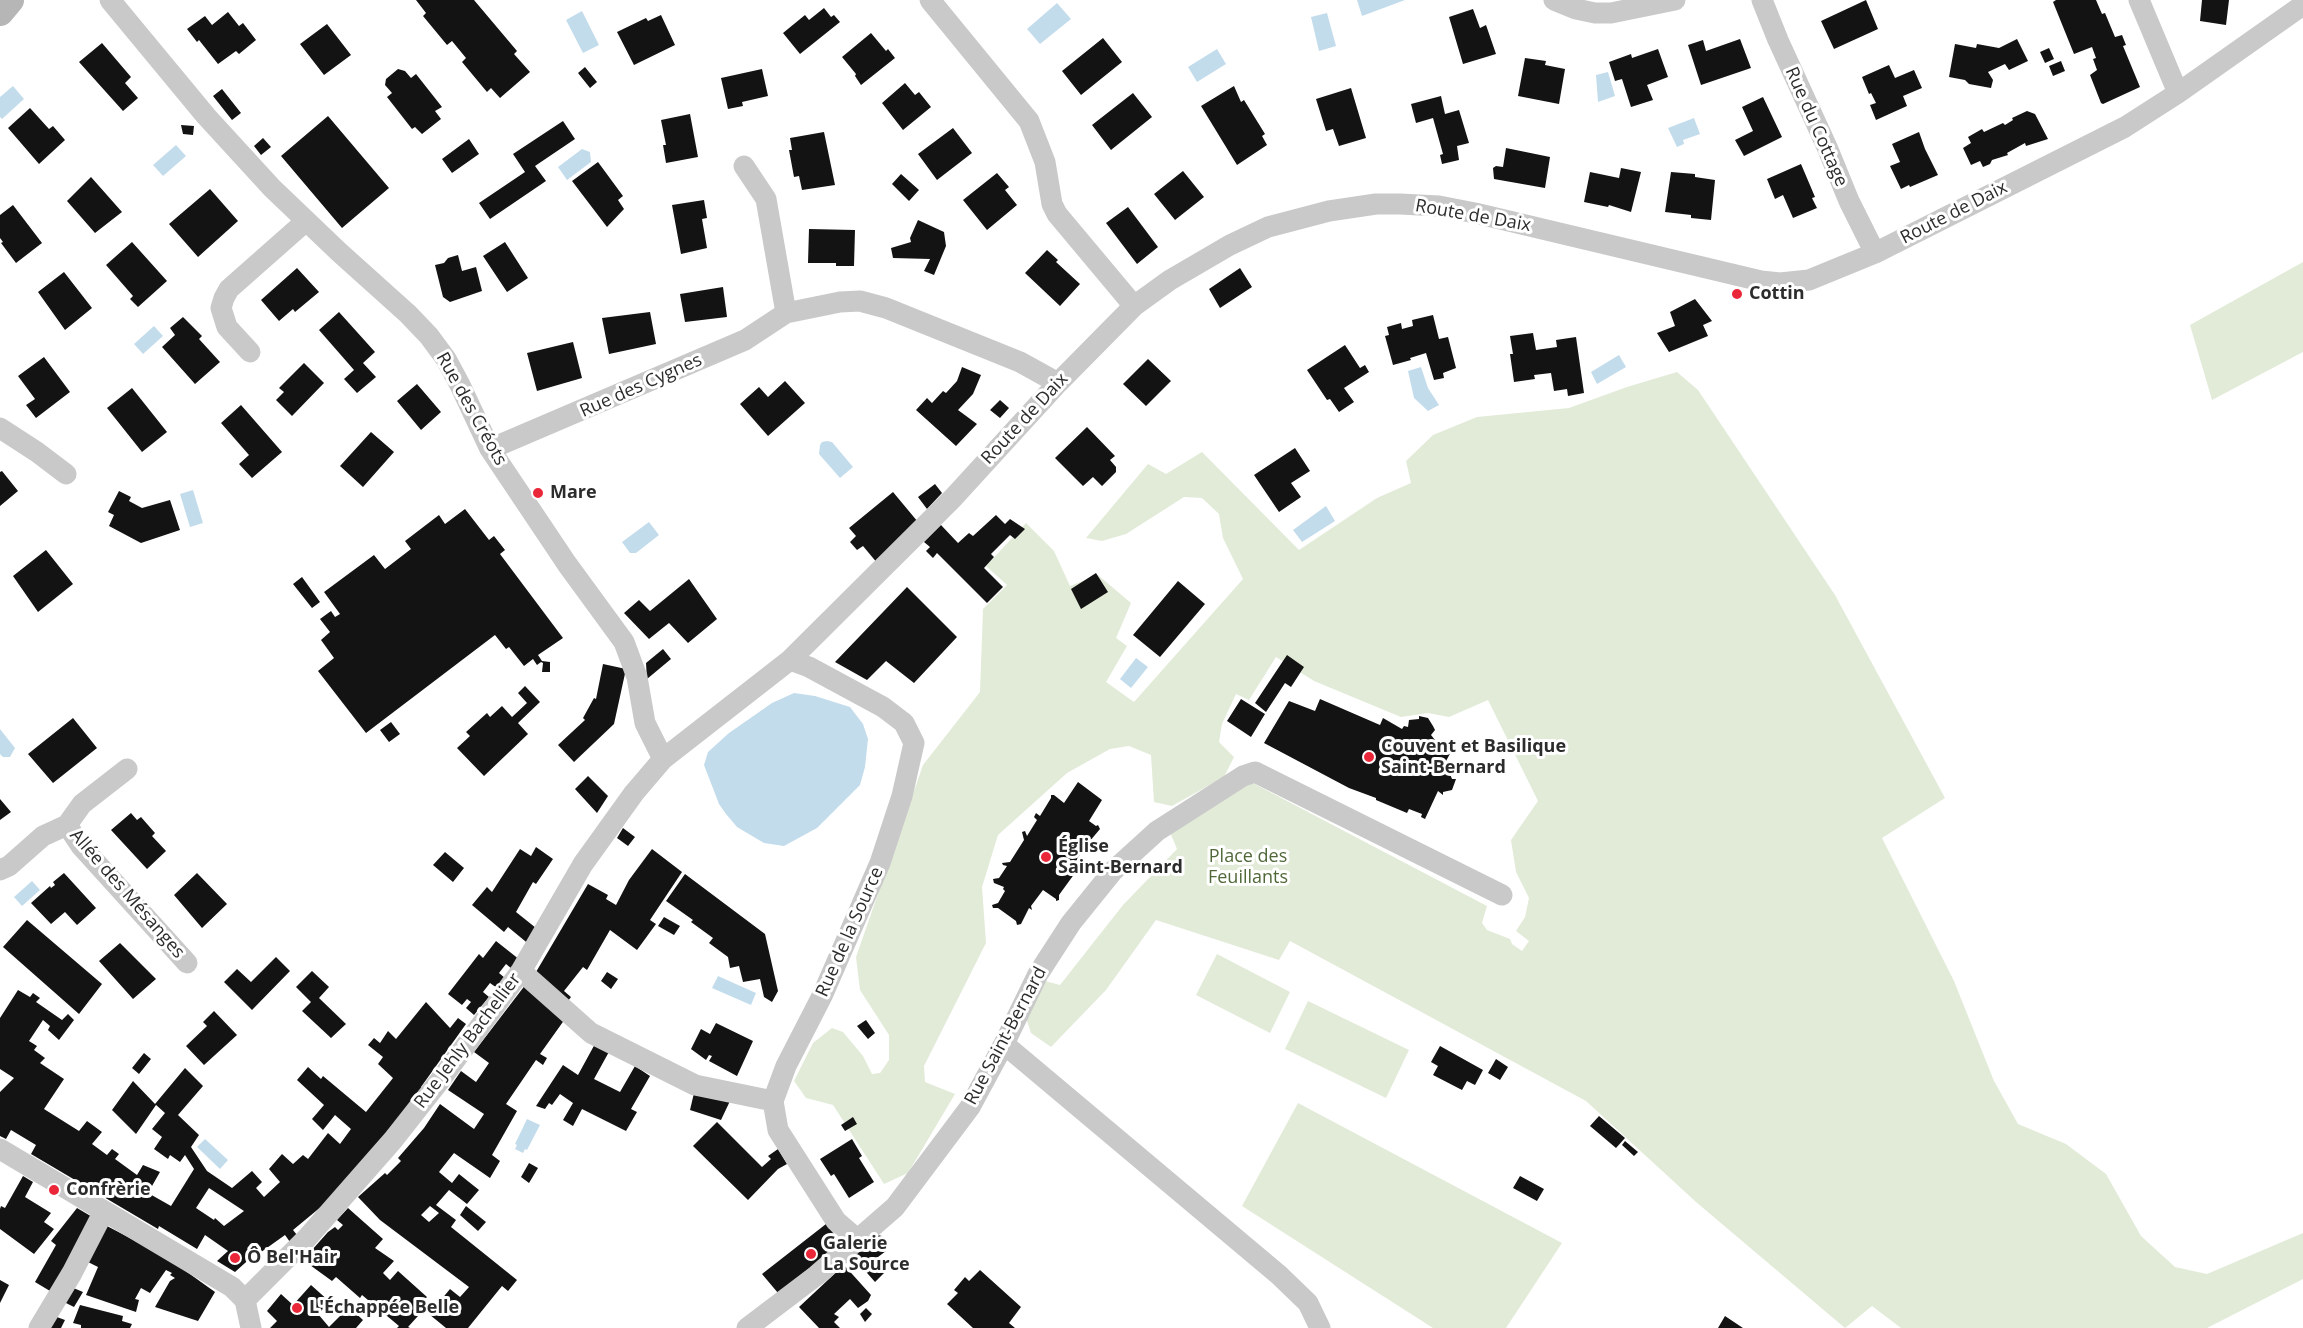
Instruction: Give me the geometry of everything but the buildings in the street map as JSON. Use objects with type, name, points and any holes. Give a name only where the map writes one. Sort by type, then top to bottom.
[{"type":"street","points":[[0,12],[10,0]]},
{"type":"street","name":"Rue des Créots","points":[[110,0],[206,116],[272,188],[429,336],[446,359],[490,449],[567,564],[624,642],[637,677],[645,723],[663,759]]},
{"type":"street","points":[[930,0],[1029,121],[1045,162],[1052,204],[1057,214],[1134,306]]},
{"type":"street","points":[[1554,0],[1576,9],[1595,13],[1611,13],[1675,0]]},
{"type":"street","name":"Rue du Cottage","points":[[1762,0],[1849,201],[1875,253]]},
{"type":"street","points":[[2139,0],[2178,93]]},
{"type":"street","name":"Route de Daix","points":[[663,759],[790,660],[953,498],[1058,383],[1134,306],[1194,265],[1268,227],[1308,215],[1376,204],[1439,206],[1552,230],[1761,281],[1780,283],[1809,280],[1875,253],[2125,128],[2303,5]]},
{"type":"street","points":[[744,166],[766,199],[786,313]]},
{"type":"street","points":[[250,352],[227,327],[221,308],[224,298],[229,289],[306,221]]},
{"type":"street","name":"Rue des Cygnes","points":[[490,449],[745,340],[786,313],[840,302],[874,303],[1020,362],[1058,383]]},
{"type":"street","points":[[0,428],[66,474]]},
{"type":"street","name":"Rue de la Source","points":[[772,1101],[786,1066],[822,996],[880,863],[902,796],[914,743],[904,723],[883,707],[808,667],[790,660]]},
{"type":"street","name":"Rue Jehly Bachellier","points":[[244,1300],[307,1238],[393,1140],[521,971],[583,864],[634,793],[663,759]]},
{"type":"street","name":"Allée des Mésanges","points":[[0,870],[9,866],[43,836],[67,825],[82,804],[127,769]]},
{"type":"street","name":"Rue Saint-Bernard","points":[[747,1328],[817,1275],[895,1207],[970,1107],[1038,974],[1071,923],[1113,871],[1157,831],[1244,776],[1254,772],[1502,895]]},
{"type":"street","name":"Allée des Mésanges","points":[[67,825],[81,846],[187,963]]},
{"type":"street","points":[[521,971],[591,1033],[695,1084],[772,1101],[778,1130],[836,1221],[858,1240]]},
{"type":"street","points":[[1004,1044],[1279,1275],[1308,1303],[1320,1328]]},
{"type":"street","points":[[0,1149],[232,1287],[244,1300],[250,1328]]},
{"type":"street","points":[[39,1328],[104,1211]]},
{"type":"green space","points":[[2303,262],[2303,352],[2212,400],[2190,325]]},
{"type":"green space","name":"Place des Feuillants","points":[[1677,372],[1698,390],[1835,595],[1945,798],[1882,838],[1954,981],[1994,1081],[2018,1124],[2066,1144],[2106,1174],[2141,1236],[2175,1267],[2207,1274],[2303,1233],[2303,1279],[2207,1328],[1901,1328],[1872,1306],[1845,1328],[1696,1202],[1586,1101],[1290,941],[1279,960],[1156,920],[1106,990],[1051,1047],[1031,1033],[1026,1018],[1045,981],[1060,985],[1123,905],[1177,849],[1169,830],[1249,781],[1487,906],[1482,923],[1487,930],[1510,939],[1512,944],[1522,951],[1529,941],[1516,931],[1525,917],[1529,898],[1516,872],[1511,840],[1538,801],[1488,700],[1449,717],[1428,713],[1401,717],[1314,681],[1276,657],[1249,700],[1236,694],[1222,724],[1219,742],[1234,757],[1224,777],[1172,806],[1154,802],[1151,755],[1129,746],[1110,749],[1067,773],[998,835],[982,887],[986,943],[924,1066],[925,1082],[955,1094],[908,1173],[884,1184],[833,1105],[806,1098],[794,1081],[813,1043],[832,1028],[843,1032],[863,1056],[872,1074],[880,1073],[889,1060],[889,1035],[860,990],[856,957],[923,765],[980,692],[983,609],[1007,585],[986,566],[1026,523],[1054,551],[1070,586],[1098,575],[1131,603],[1116,638],[1127,646],[1106,682],[1134,702],[1243,579],[1223,538],[1219,514],[1202,498],[1184,497],[1126,534],[1102,541],[1086,538],[1148,464],[1166,474],[1202,452],[1299,550],[1377,498],[1411,483],[1406,461],[1433,435],[1477,417],[1569,408]]},
{"type":"green space","points":[[1217,954],[1290,992],[1270,1033],[1196,995]]},
{"type":"green space","points":[[1308,1001],[1409,1050],[1386,1098],[1285,1049]]},
{"type":"green space","points":[[1298,1103],[1562,1243],[1506,1328],[1433,1328],[1242,1206]]},
{"type":"water","points":[[1357,0],[1405,0],[1362,16]]},
{"type":"water","points":[[1057,3],[1071,19],[1040,44],[1027,29]]},
{"type":"water","points":[[582,11],[599,45],[583,53],[566,20]]},
{"type":"water","points":[[1327,13],[1336,46],[1319,51],[1311,17]]},
{"type":"water","points":[[1217,49],[1226,64],[1197,82],[1188,67]]},
{"type":"water","points":[[1608,72],[1615,96],[1598,102],[1596,75]]},
{"type":"water","points":[[13,86],[24,99],[2,119],[0,117],[0,97]]},
{"type":"water","points":[[1694,118],[1700,134],[1683,140],[1684,144],[1677,147],[1668,128]]},
{"type":"water","points":[[176,145],[186,156],[163,176],[153,165]]},
{"type":"water","points":[[582,149],[590,152],[591,162],[567,180],[558,167]]},
{"type":"water","points":[[154,326],[163,336],[143,354],[134,344]]},
{"type":"water","points":[[1619,355],[1626,367],[1597,384],[1591,372]]},
{"type":"water","points":[[1421,367],[1428,388],[1439,405],[1428,411],[1414,398],[1408,371]]},
{"type":"water","points":[[827,441],[832,442],[853,467],[840,478],[819,454],[820,445]]},
{"type":"water","points":[[193,490],[203,523],[190,527],[180,494]]},
{"type":"water","points":[[1326,506],[1335,521],[1302,542],[1293,530]]},
{"type":"water","points":[[649,522],[659,535],[636,553],[630,553],[622,542]]},
{"type":"water","points":[[1136,658],[1148,667],[1131,688],[1120,679]]},
{"type":"water","points":[[794,693],[815,696],[850,707],[863,724],[868,739],[865,767],[860,785],[817,828],[784,846],[764,843],[737,827],[719,804],[704,765],[708,752],[729,733],[772,703]]},
{"type":"water","points":[[0,729],[15,748],[10,757],[3,757],[0,754]]},
{"type":"water","points":[[32,881],[40,890],[22,906],[14,897]]},
{"type":"water","points":[[718,976],[756,993],[751,1005],[712,988]]},
{"type":"water","points":[[527,1119],[540,1125],[527,1150],[525,1149],[523,1153],[515,1149],[517,1145],[515,1144]]},
{"type":"water","points":[[205,1139],[228,1160],[220,1169],[197,1147]]},
{"type":"place","name":"Cottin","points":[[1737,294]]},
{"type":"place","name":"Mare","points":[[538,493]]},
{"type":"place","name":"Couvent et Basilique Saint-Bernard","points":[[1369,757]]},
{"type":"place","name":"Église Saint-Bernard","points":[[1046,857]]},
{"type":"place","name":"Confrèrie","points":[[54,1190]]},
{"type":"place","name":"Galerie La Source","points":[[811,1254]]},
{"type":"place","name":"Ô Bel'Hair","points":[[235,1258]]},
{"type":"place","name":"L'Échappée Belle","points":[[297,1308]]}]
